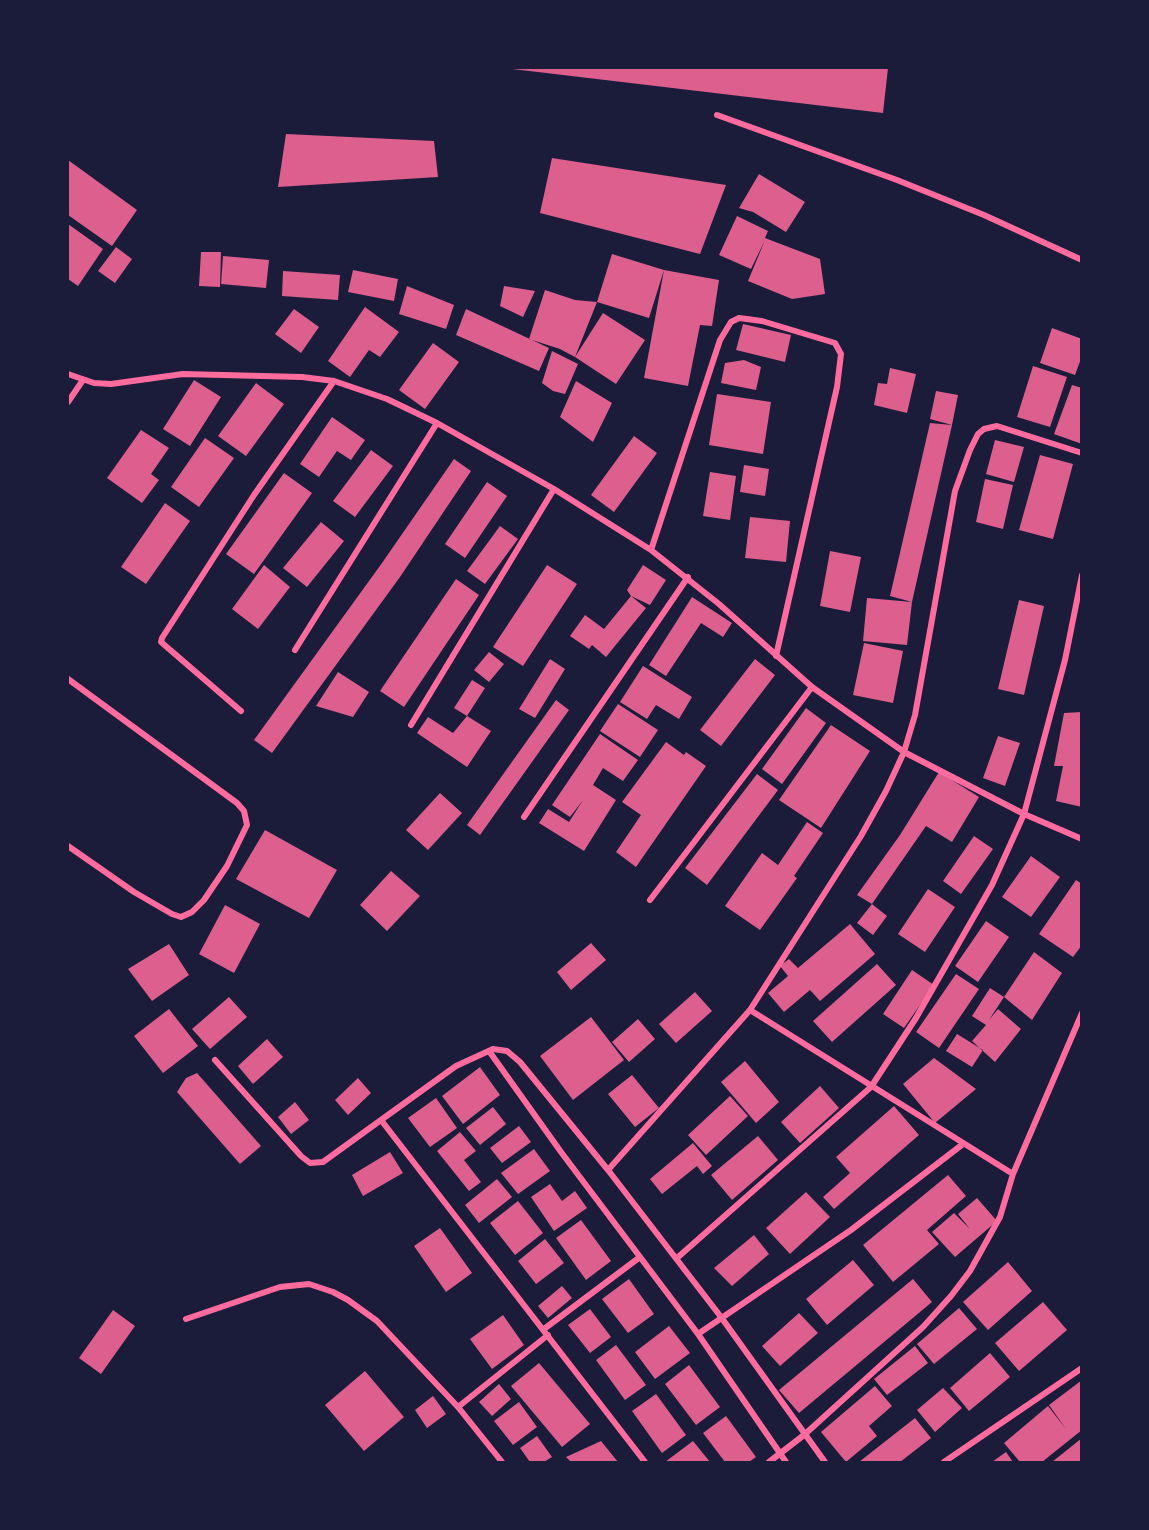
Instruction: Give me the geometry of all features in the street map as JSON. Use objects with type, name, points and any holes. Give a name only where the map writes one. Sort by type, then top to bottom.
[{"type":"street","points":[[717,115],[897,180],[984,215],[1082,260]]},
{"type":"street","points":[[651,550],[720,340],[731,322],[739,318],[762,321],[835,343],[841,354],[837,387],[776,656]]},
{"type":"street","points":[[68,374],[83,380],[111,384],[164,376],[206,373],[302,377],[334,381],[387,399],[437,423],[554,489],[651,550],[688,577],[812,687],[904,752],[1024,814],[1082,839]]},
{"type":"street","points":[[68,402],[83,380]]},
{"type":"street","points":[[241,711],[161,642],[162,638],[254,495],[334,381]]},
{"type":"street","points":[[295,650],[437,423]]},
{"type":"street","points":[[608,1170],[750,1010],[861,836],[886,791],[904,752],[922,682],[955,491],[975,440],[984,429],[997,426],[1082,453]]},
{"type":"street","points":[[411,725],[554,489]]},
{"type":"street","points":[[677,1258],[871,1087],[916,1018],[992,885],[1024,814],[1065,660],[1082,575]]},
{"type":"street","points":[[524,817],[688,577]]},
{"type":"street","points":[[68,679],[237,803],[244,811],[247,825],[227,866],[204,900],[192,912],[181,917],[134,891],[68,846]]},
{"type":"street","points":[[650,900],[812,687]]},
{"type":"street","points":[[750,1010],[1013,1174]]},
{"type":"street","points":[[769,1462],[804,1435],[916,1334],[951,1296],[970,1270],[994,1230],[1013,1174],[1082,1013]]},
{"type":"street","points":[[215,1060],[301,1156],[310,1163],[323,1162],[456,1066],[489,1051],[500,1049],[513,1056],[608,1170],[677,1258],[825,1462]]},
{"type":"street","points":[[489,1051],[561,1152],[698,1334],[786,1462]]},
{"type":"street","points":[[381,1120],[645,1462]]},
{"type":"street","points":[[698,1334],[851,1230],[963,1144]]},
{"type":"street","points":[[458,1407],[546,1332],[640,1257]]},
{"type":"street","points":[[186,1319],[280,1287],[309,1284],[319,1286],[348,1300],[377,1321],[458,1407],[502,1462]]},
{"type":"street","points":[[945,1462],[1082,1368]]},
{"type":"building","points":[[504,68],[888,68],[883,113]]},
{"type":"building","points":[[286,134],[434,141],[438,177],[278,187]]},
{"type":"building","points":[[552,158],[726,185],[700,254],[540,213]]},
{"type":"building","points":[[68,160],[137,210],[112,246],[68,215]]},
{"type":"building","points":[[759,174],[805,202],[786,232],[753,212],[739,208]]},
{"type":"building","points":[[737,216],[768,231],[765,238],[820,259],[825,294],[792,299],[748,281],[765,240],[751,269],[719,255]]},
{"type":"building","points":[[68,224],[103,249],[78,286],[68,279]]},
{"type":"building","points":[[116,247],[132,259],[115,283],[98,271]]},
{"type":"building","points":[[201,252],[221,252],[220,287],[199,286]]},
{"type":"building","points":[[612,254],[664,270],[649,318],[597,302]]},
{"type":"building","points":[[223,256],[269,260],[266,288],[221,284]]},
{"type":"building","points":[[353,270],[398,279],[394,301],[348,292]]},
{"type":"building","points":[[664,270],[719,280],[712,326],[700,325],[688,386],[644,378]]},
{"type":"building","points":[[283,271],[340,275],[338,300],[282,296]]},
{"type":"building","points":[[407,286],[454,305],[446,329],[399,314]]},
{"type":"building","points":[[504,286],[535,291],[523,317],[500,306]]},
{"type":"building","points":[[545,290],[575,300],[597,302],[575,357],[560,349],[529,339]]},
{"type":"building","points":[[365,307],[399,332],[380,357],[369,350],[350,377],[328,361]]},
{"type":"building","points":[[294,309],[319,327],[301,353],[275,334]]},
{"type":"building","points":[[466,309],[549,348],[539,371],[456,335]]},
{"type":"building","points":[[603,313],[645,340],[616,384],[575,357]]},
{"type":"building","points":[[743,324],[791,335],[785,362],[736,350]]},
{"type":"building","points":[[1052,328],[1082,339],[1082,356],[1075,375],[1040,363]]},
{"type":"building","points":[[433,343],[459,362],[425,409],[399,390]]},
{"type":"building","points":[[552,351],[578,364],[565,394],[553,391],[542,383]]},
{"type":"building","points":[[744,360],[761,367],[756,390],[721,383],[725,363]]},
{"type":"building","points":[[1033,366],[1067,377],[1050,427],[1017,417]]},
{"type":"building","points":[[890,368],[916,374],[907,413],[874,405],[878,383],[887,384]]},
{"type":"building","points":[[194,380],[221,397],[190,446],[163,429]]},
{"type":"building","points":[[576,381],[612,403],[593,442],[560,417]]},
{"type":"building","points":[[256,383],[284,404],[246,456],[218,436]]},
{"type":"building","points":[[1072,385],[1082,388],[1082,444],[1054,434]]},
{"type":"building","points":[[936,391],[958,395],[952,425],[930,419]]},
{"type":"building","points":[[717,394],[771,402],[763,454],[709,445]]},
{"type":"building","points":[[332,417],[365,440],[351,460],[337,451],[319,477],[300,464]]},
{"type":"building","points":[[930,423],[952,425],[912,602],[890,596]]},
{"type":"building","points":[[141,430],[169,448],[151,474],[159,480],[142,503],[107,478]]},
{"type":"building","points":[[634,436],[657,453],[614,512],[591,495]]},
{"type":"building","points":[[205,438],[234,458],[199,507],[171,487]]},
{"type":"building","points":[[995,440],[1024,447],[1014,482],[986,474]]},
{"type":"building","points":[[371,450],[393,466],[355,517],[333,501]]},
{"type":"building","points":[[1040,455],[1073,464],[1053,539],[1019,530]]},
{"type":"building","points":[[454,459],[471,471],[400,577],[272,753],[254,740]]},
{"type":"building","points":[[744,465],[769,469],[765,496],[740,492]]},
{"type":"building","points":[[710,472],[736,476],[730,520],[703,516]]},
{"type":"building","points":[[284,473],[312,493],[254,574],[226,554]]},
{"type":"building","points":[[985,479],[1013,485],[1003,529],[976,522]]},
{"type":"building","points":[[487,482],[507,496],[465,558],[445,544]]},
{"type":"building","points":[[165,503],[190,521],[146,584],[121,567]]},
{"type":"building","points":[[750,517],[790,521],[786,562],[745,558]]},
{"type":"building","points":[[321,522],[344,541],[307,587],[283,568]]},
{"type":"building","points":[[500,526],[518,539],[485,584],[467,571]]},
{"type":"building","points":[[830,551],[861,557],[850,612],[820,606]]},
{"type":"building","points":[[264,565],[290,587],[258,629],[232,609]]},
{"type":"building","points":[[547,565],[577,584],[523,666],[493,647]]},
{"type":"building","points":[[643,565],[666,580],[650,605],[631,596],[627,590]]},
{"type":"building","points":[[456,579],[479,595],[404,707],[380,691]]},
{"type":"building","points":[[631,596],[646,608],[606,657],[592,645],[589,649],[570,636],[585,615],[604,629]]},
{"type":"building","points":[[692,597],[732,623],[723,637],[701,623],[666,676],[649,665]]},
{"type":"building","points":[[867,598],[912,602],[907,645],[863,641]]},
{"type":"building","points":[[1019,600],[1044,606],[1024,695],[998,689]]},
{"type":"building","points":[[864,643],[903,651],[893,703],[853,695]]},
{"type":"building","points":[[489,652],[504,664],[489,682],[474,670]]},
{"type":"building","points":[[550,659],[565,669],[535,718],[519,709]]},
{"type":"building","points":[[755,659],[775,675],[721,746],[700,730]]},
{"type":"building","points":[[643,666],[692,697],[679,719],[656,705],[647,719],[620,702]]},
{"type":"building","points":[[338,672],[369,692],[353,717],[316,706]]},
{"type":"building","points":[[472,680],[485,688],[467,716],[454,708]]},
{"type":"building","points":[[556,700],[569,710],[480,835],[467,825]]},
{"type":"building","points":[[618,704],[658,730],[640,757],[600,731]]},
{"type":"building","points":[[806,708],[826,723],[782,784],[762,769]]},
{"type":"building","points":[[1082,712],[1082,807],[1056,801],[1063,766],[1054,766],[1064,713]]},
{"type":"building","points":[[467,716],[491,731],[467,767],[417,733],[428,717],[453,733]]},
{"type":"building","points":[[831,725],[870,751],[821,828],[779,800]]},
{"type":"building","points":[[600,734],[638,760],[623,781],[603,768],[593,785],[616,800],[584,851],[539,823],[548,809],[569,822],[583,800],[570,817],[552,805]]},
{"type":"building","points":[[998,736],[1020,743],[1005,786],[983,778]]},
{"type":"building","points":[[666,742],[684,755],[686,752],[706,766],[636,867],[616,852],[641,815],[622,802]]},
{"type":"building","points":[[939,772],[979,797],[952,842],[926,826],[872,904],[857,895],[900,835]]},
{"type":"building","points":[[757,774],[778,790],[707,885],[685,868]]},
{"type":"building","points":[[440,793],[462,813],[428,850],[406,830]]},
{"type":"building","points":[[807,822],[823,833],[794,876],[797,878],[760,930],[725,906],[762,853],[778,865]]},
{"type":"building","points":[[265,830],[337,870],[309,918],[236,879]]},
{"type":"building","points":[[974,836],[993,849],[961,894],[943,881]]},
{"type":"building","points":[[1031,856],[1060,877],[1031,917],[1002,897]]},
{"type":"building","points":[[391,871],[420,896],[387,931],[360,905]]},
{"type":"building","points":[[1076,880],[1082,884],[1082,945],[1073,957],[1039,934]]},
{"type":"building","points":[[928,889],[955,907],[925,952],[898,934]]},
{"type":"building","points":[[872,904],[887,916],[873,935],[857,923]]},
{"type":"building","points":[[225,905],[260,924],[234,973],[199,954]]},
{"type":"building","points":[[986,921],[1009,937],[978,982],[955,966]]},
{"type":"building","points":[[850,924],[875,954],[820,1001],[810,990],[784,1012],[768,993],[788,976],[780,966],[789,959],[798,968]]},
{"type":"building","points":[[591,943],[606,960],[571,990],[557,972]]},
{"type":"building","points":[[169,944],[189,975],[152,1001],[128,969]]},
{"type":"building","points":[[1034,952],[1062,973],[1032,1020],[1004,997]]},
{"type":"building","points":[[877,964],[896,985],[832,1042],[813,1021]]},
{"type":"building","points":[[912,970],[934,985],[904,1028],[883,1014]]},
{"type":"building","points":[[956,974],[979,989],[939,1048],[916,1032]]},
{"type":"building","points":[[990,988],[1004,997],[989,1020],[998,1009],[1021,1029],[995,1062],[972,1041],[986,1025],[972,1016]]},
{"type":"building","points":[[695,992],[712,1011],[676,1043],[659,1024]]},
{"type":"building","points":[[229,997],[247,1017],[210,1049],[192,1029]]},
{"type":"building","points":[[169,1009],[198,1046],[163,1073],[134,1036]]},
{"type":"building","points":[[591,1017],[624,1060],[573,1100],[540,1056]]},
{"type":"building","points":[[638,1019],[655,1039],[629,1062],[612,1042]]},
{"type":"building","points":[[957,1034],[983,1050],[972,1067],[946,1051]]},
{"type":"building","points":[[267,1039],[283,1057],[253,1084],[238,1066]]},
{"type":"building","points":[[934,1058],[976,1089],[935,1123],[903,1084]]},
{"type":"building","points":[[745,1061],[779,1102],[756,1123],[721,1082]]},
{"type":"building","points":[[480,1067],[500,1095],[463,1124],[442,1096]]},
{"type":"building","points":[[197,1073],[261,1146],[240,1164],[177,1092],[186,1078]]},
{"type":"building","points":[[632,1075],[659,1108],[635,1127],[608,1094]]},
{"type":"building","points":[[358,1078],[371,1093],[348,1115],[335,1100]]},
{"type":"building","points":[[820,1086],[839,1108],[800,1143],[781,1122]]},
{"type":"building","points":[[730,1096],[748,1116],[706,1155],[688,1135]]},
{"type":"building","points":[[436,1098],[457,1128],[430,1147],[408,1118]]},
{"type":"building","points":[[295,1102],[309,1120],[291,1134],[278,1117]]},
{"type":"building","points":[[894,1106],[919,1135],[834,1209],[823,1197],[850,1173],[836,1157]]},
{"type":"building","points":[[493,1107],[506,1124],[480,1145],[466,1128]]},
{"type":"building","points":[[519,1126],[531,1142],[502,1163],[490,1148]]},
{"type":"building","points":[[460,1132],[476,1151],[464,1160],[481,1182],[469,1191],[437,1151]]},
{"type":"building","points":[[758,1136],[778,1160],[732,1200],[711,1175]]},
{"type":"building","points":[[693,1143],[712,1166],[703,1174],[697,1166],[662,1194],[650,1179]]},
{"type":"building","points":[[534,1149],[550,1171],[518,1194],[501,1173]]},
{"type":"building","points":[[390,1152],[403,1173],[363,1196],[352,1175]]},
{"type":"building","points":[[948,1175],[966,1196],[927,1230],[939,1244],[893,1282],[863,1245]]},
{"type":"building","points":[[497,1179],[512,1197],[479,1223],[465,1205]]},
{"type":"building","points":[[550,1184],[562,1201],[575,1191],[587,1208],[554,1231],[531,1197]]},
{"type":"building","points":[[806,1192],[830,1217],[790,1254],[766,1228]]},
{"type":"building","points":[[977,1198],[997,1221],[955,1257],[932,1232],[954,1213],[970,1229],[958,1214]]},
{"type":"building","points":[[518,1201],[543,1233],[515,1255],[490,1223]]},
{"type":"building","points":[[581,1220],[611,1261],[586,1280],[556,1238]]},
{"type":"building","points":[[440,1228],[472,1273],[446,1292],[414,1246]]},
{"type":"building","points":[[754,1235],[769,1254],[732,1286],[714,1268]]},
{"type":"building","points":[[545,1239],[564,1263],[536,1284],[518,1261]]},
{"type":"building","points":[[853,1260],[874,1285],[827,1325],[806,1299]]},
{"type":"building","points":[[1008,1262],[1032,1291],[988,1330],[963,1302]]},
{"type":"building","points":[[629,1279],[654,1314],[628,1333],[602,1299]]},
{"type":"building","points":[[913,1279],[932,1302],[799,1413],[779,1390]]},
{"type":"building","points":[[562,1286],[572,1298],[548,1318],[538,1306]]},
{"type":"building","points":[[1043,1302],[1067,1330],[1019,1371],[995,1343]]},
{"type":"building","points":[[959,1308],[977,1329],[934,1364],[917,1344]]},
{"type":"building","points":[[590,1309],[611,1337],[590,1353],[568,1325]]},
{"type":"building","points":[[113,1310],[135,1326],[101,1374],[79,1358]]},
{"type":"building","points":[[799,1313],[818,1333],[780,1366],[762,1346]]},
{"type":"building","points":[[503,1315],[524,1345],[492,1369],[470,1339]]},
{"type":"building","points":[[669,1326],[690,1353],[655,1379],[635,1352]]},
{"type":"building","points":[[616,1345],[646,1385],[625,1400],[596,1360]]},
{"type":"building","points":[[915,1346],[928,1363],[887,1395],[874,1379]]},
{"type":"building","points":[[990,1353],[1010,1377],[969,1411],[950,1388]]},
{"type":"building","points":[[539,1363],[590,1424],[562,1447],[511,1386]]},
{"type":"building","points":[[689,1365],[720,1407],[696,1425],[665,1384]]},
{"type":"building","points":[[365,1371],[404,1417],[364,1451],[325,1405]]},
{"type":"building","points":[[1082,1380],[1082,1430],[1042,1462],[1020,1462],[1004,1443],[1048,1406],[1066,1429],[1049,1405]]},
{"type":"building","points":[[499,1384],[511,1399],[492,1416],[479,1402]]},
{"type":"building","points":[[875,1386],[892,1406],[869,1426],[877,1436],[846,1462],[821,1432]]},
{"type":"building","points":[[943,1388],[962,1408],[935,1432],[917,1410]]},
{"type":"building","points":[[656,1394],[686,1435],[662,1453],[632,1411]]},
{"type":"building","points":[[433,1396],[446,1414],[427,1428],[415,1410]]},
{"type":"building","points":[[519,1402],[537,1427],[513,1445],[494,1421]]},
{"type":"building","points":[[726,1416],[756,1457],[749,1462],[725,1462],[703,1433]]},
{"type":"building","points":[[915,1418],[931,1438],[900,1462],[859,1462]]},
{"type":"building","points":[[537,1436],[552,1457],[544,1462],[530,1462],[520,1448]]},
{"type":"building","points":[[1082,1438],[1082,1462],[1052,1462]]},
{"type":"building","points":[[601,1441],[618,1462],[571,1462],[566,1457]]},
{"type":"building","points":[[693,1441],[710,1462],[665,1462]]},
{"type":"building","points":[[1006,1452],[1013,1462],[992,1462]]}]
